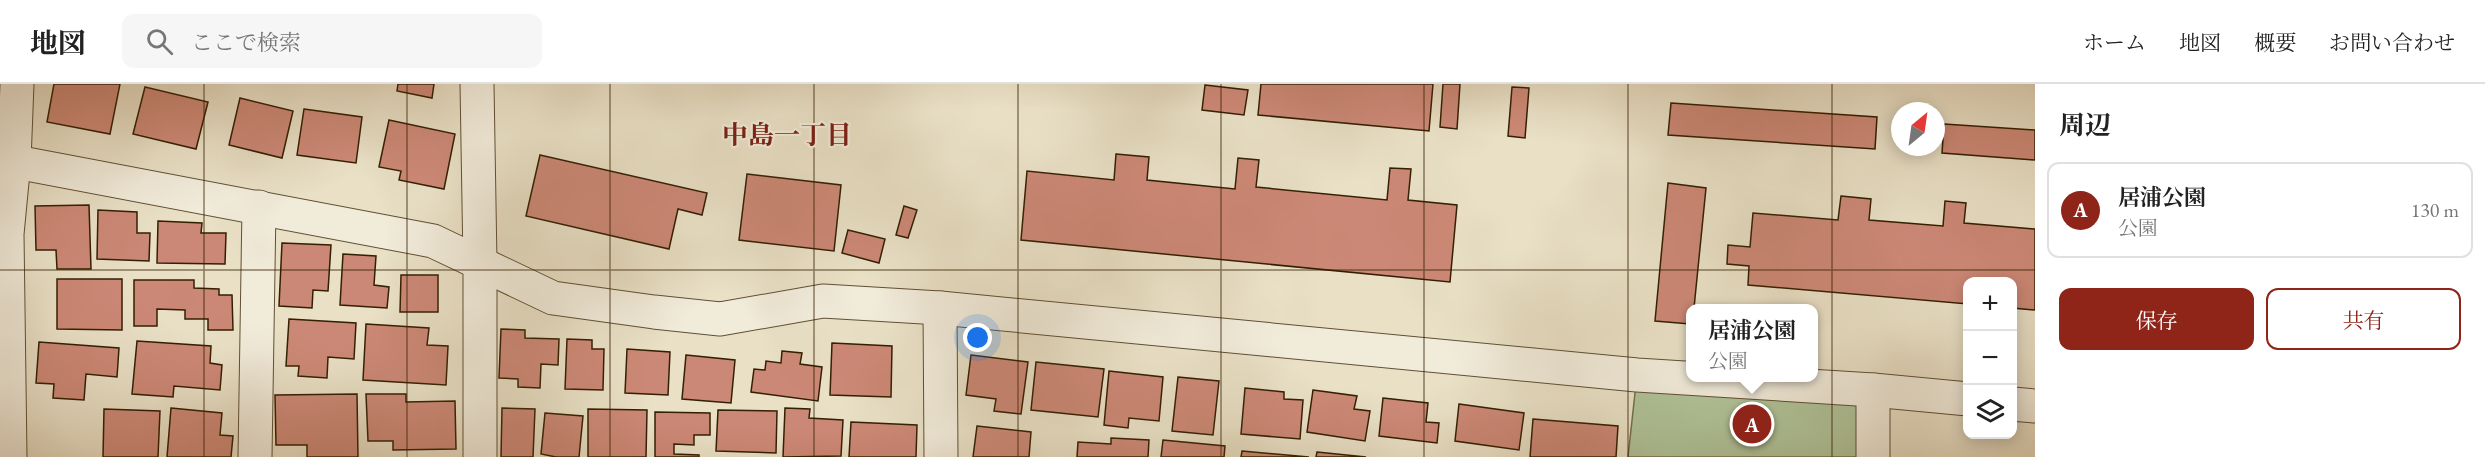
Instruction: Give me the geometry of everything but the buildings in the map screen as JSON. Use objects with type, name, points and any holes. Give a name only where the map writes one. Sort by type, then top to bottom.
[{"type":"street","points":[[10,457],[4,360],[7,160],[17,84]]},
{"type":"street","points":[[477,84],[480,457]]},
{"type":"street","points":[[7,160],[433,241],[553,298],[720,319],[823,301],[940,308],[1686,378]]},
{"type":"street","points":[[255,457],[259,207]]},
{"type":"street","points":[[940,308],[941,457]]},
{"type":"street","points":[[1747,382],[1963,399]]},
{"type":"street","points":[[1873,390],[1873,457]]},
{"type":"street","points":[[2017,404],[2035,406]]},
{"type":"green space","points":[[1637,375],[1686,378],[1686,382],[1747,382],[1873,390],[1872,457],[1628,457]]},
{"type":"place","name":"居浦公園","points":[[1752,424]]},
{"type":"district","name":"中島一丁目","points":[[787,135]]}]
